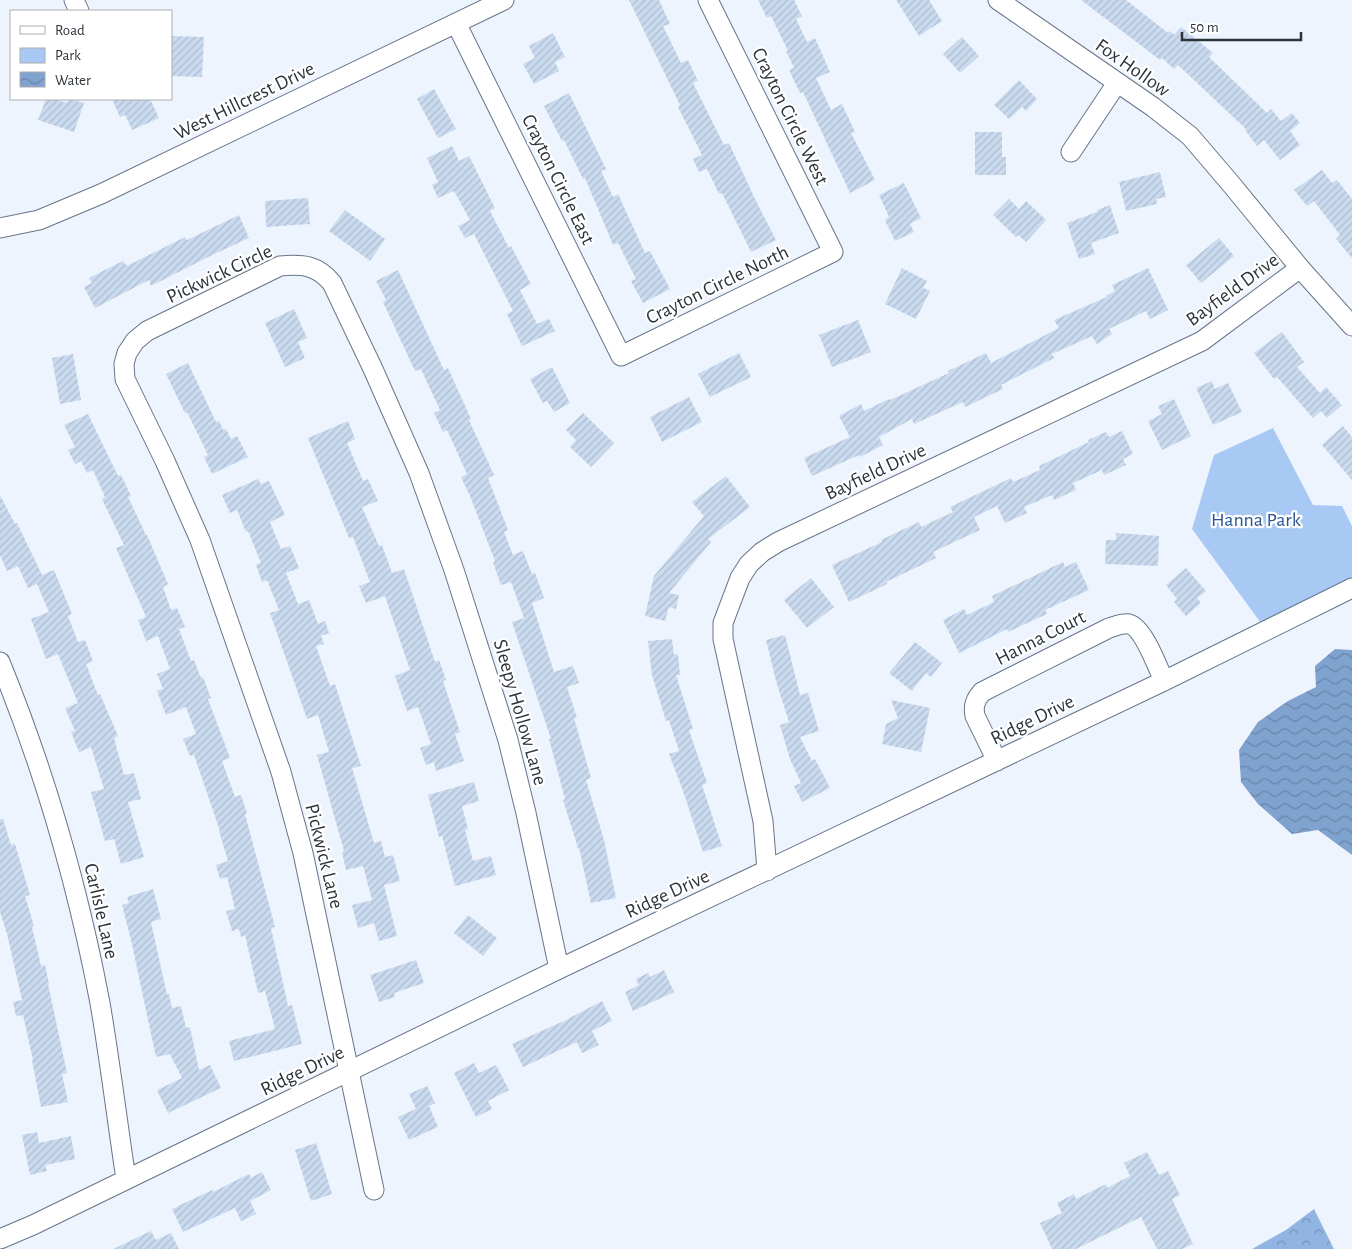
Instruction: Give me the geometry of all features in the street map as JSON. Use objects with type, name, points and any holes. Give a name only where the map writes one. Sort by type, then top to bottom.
[{"type":"street","name":"West Hillcrest Drive","points":[[0,228],[39,220],[102,194],[504,0]]},
{"type":"street","name":"Crayton Circle West","points":[[708,0],[833,252]]},
{"type":"street","name":"Fox Hollow","points":[[998,0],[1174,122],[1190,136],[1232,184],[1300,268],[1352,326]]},
{"type":"street","name":"Crayton Circle East","points":[[456,23],[621,356]]},
{"type":"street","points":[[1072,152],[1116,83]]},
{"type":"street","name":"Crayton Circle North","points":[[621,356],[833,252]]},
{"type":"street","name":"Pickwick Circle","points":[[200,540],[165,461],[125,380],[124,364],[127,353],[135,341],[148,331],[280,266],[308,266],[323,272],[332,283],[419,473]]},
{"type":"street","name":"Bayfield Drive","points":[[766,871],[763,821],[723,639],[723,623],[740,578],[749,564],[762,552],[778,542],[1202,341],[1300,268]]},
{"type":"street","name":"Sleepy Hollow Lane","points":[[419,473],[454,570],[508,740],[526,813],[559,969]]},
{"type":"street","name":"Pickwick Lane","points":[[200,540],[281,772],[303,854],[374,1190]]},
{"type":"street","name":"Ridge Drive","points":[[0,1239],[33,1225],[126,1178],[273,1109],[559,969],[997,761],[1352,588]]},
{"type":"street","name":"Hanna Court","points":[[997,761],[975,716],[974,709],[978,696],[982,692],[1109,628],[1127,624],[1135,627],[1141,634],[1164,680]]},
{"type":"street","name":"Carlisle Lane","points":[[0,662],[32,745],[72,881],[100,1004],[126,1178]]},
{"type":"green space","name":"Hanna Park","points":[[1273,428],[1313,505],[1342,506],[1352,526],[1352,579],[1261,623],[1192,529],[1214,455]]},
{"type":"green space","points":[[1314,1209],[1334,1249],[1252,1249],[1286,1230]]},
{"type":"water","points":[[1335,649],[1352,650],[1352,855],[1318,830],[1292,834],[1258,804],[1241,782],[1239,750],[1258,722],[1288,701],[1316,687],[1315,666]]},
{"type":"building","points":[[629,0],[659,0],[670,24],[663,26],[681,63],[688,60],[698,81],[693,83],[724,145],[729,143],[776,240],[751,252],[722,193],[719,194],[707,169],[699,172],[693,159],[702,155]]},
{"type":"building","points":[[758,0],[794,0],[802,16],[796,19],[807,42],[815,38],[830,72],[816,78],[831,110],[842,104],[855,132],[851,133],[875,180],[850,193],[803,92],[800,93],[789,70],[794,68],[786,51],[788,51],[771,16],[767,18]]},
{"type":"building","points":[[896,0],[929,0],[942,21],[919,36]]},
{"type":"building","points":[[1081,0],[1126,0],[1168,33],[1170,31],[1174,35],[1181,27],[1213,53],[1209,57],[1267,113],[1271,109],[1281,121],[1292,113],[1300,123],[1290,131],[1300,145],[1280,160],[1264,140],[1257,146],[1246,129],[1178,65],[1174,69],[1162,58],[1160,60]]},
{"type":"building","points":[[553,33],[565,57],[555,62],[559,71],[534,84],[523,64],[535,58],[529,46]]},
{"type":"building","points":[[172,36],[204,37],[202,77],[172,76]]},
{"type":"building","points":[[962,37],[979,56],[960,73],[943,54]]},
{"type":"building","points":[[1019,80],[1037,99],[1026,111],[1022,107],[1009,119],[994,105]]},
{"type":"building","points":[[434,89],[456,129],[438,138],[417,99]]},
{"type":"building","points":[[569,93],[606,169],[601,171],[613,197],[618,194],[645,253],[650,251],[670,289],[643,303],[631,281],[636,279],[618,243],[613,245],[585,178],[583,179],[564,140],[562,141],[544,106]]},
{"type":"building","points":[[46,100],[57,100],[67,103],[68,100],[74,100],[84,103],[74,132],[38,120]]},
{"type":"building","points":[[112,100],[150,100],[159,118],[132,130],[125,115],[120,117]]},
{"type":"building","points":[[975,132],[1002,132],[1002,157],[1006,157],[1006,175],[975,175]]},
{"type":"building","points":[[452,146],[459,161],[469,156],[495,208],[490,211],[509,248],[511,246],[531,284],[520,290],[537,324],[549,319],[555,331],[522,346],[507,314],[513,311],[474,234],[465,238],[458,226],[470,220],[454,191],[438,198],[432,185],[438,182],[427,158]]},
{"type":"building","points":[[1322,170],[1332,183],[1337,180],[1352,199],[1352,258],[1336,239],[1340,235],[1314,201],[1307,206],[1294,190]]},
{"type":"building","points":[[1160,172],[1166,197],[1156,199],[1157,204],[1126,211],[1119,182]]},
{"type":"building","points":[[904,183],[921,218],[910,224],[914,232],[895,241],[885,220],[889,217],[879,195]]},
{"type":"building","points":[[308,198],[310,224],[266,227],[265,201]]},
{"type":"building","points":[[1009,199],[1019,209],[1026,201],[1046,220],[1026,242],[1018,235],[1016,237],[993,215]]},
{"type":"building","points":[[1110,205],[1119,233],[1091,243],[1095,254],[1079,259],[1067,223]]},
{"type":"building","points":[[345,210],[385,239],[370,261],[329,231]]},
{"type":"building","points":[[239,215],[249,238],[151,286],[149,280],[95,308],[84,287],[92,283],[89,278],[123,261],[127,266],[185,237],[187,240]]},
{"type":"building","points":[[1219,238],[1234,256],[1201,283],[1186,265]]},
{"type":"building","points":[[902,268],[927,281],[923,288],[930,291],[916,319],[885,304]]},
{"type":"building","points":[[1148,268],[1168,310],[1150,319],[1146,311],[1109,329],[1112,334],[1097,344],[1092,336],[1052,354],[1054,358],[1001,385],[1003,389],[965,407],[963,402],[914,424],[912,419],[879,437],[883,445],[860,457],[859,455],[812,476],[804,458],[850,437],[839,416],[861,404],[864,411],[890,400],[949,373],[948,371],[986,353],[991,363],[1059,328],[1054,320],[1107,297],[1115,291],[1112,285]]},
{"type":"building","points":[[398,270],[444,370],[448,368],[494,475],[488,478],[508,530],[504,532],[513,555],[523,551],[532,574],[535,573],[544,598],[532,603],[554,672],[573,666],[579,683],[567,687],[577,718],[574,718],[591,778],[586,780],[604,840],[616,898],[591,903],[579,848],[563,800],[565,799],[549,739],[551,739],[512,622],[524,618],[511,582],[501,585],[493,562],[495,561],[461,477],[467,474],[447,430],[443,432],[434,413],[440,410],[421,369],[415,371],[383,302],[386,300],[376,281]]},
{"type":"building","points":[[294,309],[307,338],[298,342],[305,358],[285,367],[265,323]]},
{"type":"building","points":[[858,320],[871,352],[832,367],[819,335]]},
{"type":"building","points":[[1282,332],[1304,362],[1297,367],[1320,393],[1326,387],[1342,405],[1327,418],[1321,411],[1313,418],[1277,377],[1274,379],[1254,353]]},
{"type":"building","points":[[739,353],[751,377],[710,397],[698,374]]},
{"type":"building","points":[[73,354],[81,400],[60,404],[52,358]]},
{"type":"building","points":[[188,363],[216,422],[219,421],[223,430],[226,429],[231,439],[237,436],[248,457],[212,474],[204,457],[208,455],[166,374]]},
{"type":"building","points":[[552,367],[570,403],[554,412],[547,401],[543,403],[530,379]]},
{"type":"building","points":[[1212,381],[1215,389],[1228,383],[1242,412],[1213,425],[1196,388]]},
{"type":"building","points":[[689,397],[702,422],[662,442],[650,417]]},
{"type":"building","points":[[1174,399],[1191,436],[1162,450],[1148,421],[1162,414],[1158,406]]},
{"type":"building","points":[[583,413],[614,443],[591,467],[570,447],[576,440],[566,430]]},
{"type":"building","points":[[88,414],[118,476],[121,475],[131,496],[128,497],[168,584],[163,587],[171,610],[177,608],[185,627],[179,629],[191,661],[194,660],[211,698],[208,699],[230,758],[222,761],[235,797],[241,795],[247,813],[245,814],[275,927],[271,928],[288,1006],[292,1005],[302,1044],[234,1061],[229,1041],[275,1029],[265,991],[258,993],[245,935],[241,937],[239,929],[232,931],[226,911],[235,909],[227,877],[220,879],[216,865],[228,861],[220,831],[194,755],[190,756],[183,739],[196,734],[186,707],[166,715],[157,691],[163,689],[157,674],[170,669],[158,636],[146,641],[138,620],[146,617],[116,548],[124,545],[102,499],[105,497],[93,470],[87,473],[81,461],[75,464],[68,450],[75,447],[64,425]]},
{"type":"building","points":[[348,421],[355,439],[347,443],[363,481],[368,479],[378,501],[362,507],[379,546],[382,545],[392,573],[404,569],[435,662],[439,660],[446,680],[443,681],[460,732],[455,734],[464,761],[436,771],[434,762],[426,765],[420,748],[431,744],[418,707],[407,711],[395,676],[410,670],[385,596],[366,603],[359,586],[370,582],[353,537],[349,538],[308,438]]},
{"type":"building","points":[[1343,426],[1352,437],[1352,480],[1322,445]]},
{"type":"building","points":[[1122,431],[1133,454],[1123,459],[1126,465],[1104,475],[1102,470],[1073,483],[1076,490],[1054,500],[1052,495],[1024,507],[1027,513],[1005,523],[997,506],[974,517],[980,530],[933,552],[936,558],[849,602],[832,565],[882,542],[881,540],[919,522],[921,527],[953,512],[950,507],[1011,478],[1013,482],[1040,470],[1039,466],[1089,442],[1088,440],[1106,432],[1109,437]]},
{"type":"building","points":[[726,476],[750,507],[708,539],[711,542],[669,593],[679,595],[676,609],[669,607],[665,621],[645,616],[654,576],[704,516],[692,502]]},
{"type":"building","points":[[258,479],[261,484],[269,481],[285,515],[270,522],[281,549],[290,546],[299,568],[286,573],[298,604],[309,600],[318,624],[325,621],[329,633],[321,636],[324,644],[316,646],[330,686],[335,684],[361,766],[352,768],[374,843],[381,841],[385,857],[393,855],[400,881],[384,885],[397,936],[379,941],[374,923],[358,928],[352,905],[372,900],[363,866],[346,870],[342,852],[344,851],[317,755],[329,752],[318,715],[307,719],[270,613],[279,610],[267,580],[262,582],[256,565],[261,563],[248,531],[246,532],[237,510],[230,513],[222,495]]},
{"type":"building","points":[[0,495],[15,524],[17,523],[42,575],[54,570],[72,614],[68,616],[78,642],[85,640],[93,661],[86,664],[98,695],[100,694],[118,736],[114,738],[124,775],[134,773],[141,799],[128,802],[144,857],[121,864],[114,839],[105,841],[91,792],[104,789],[91,747],[79,752],[71,732],[75,731],[65,708],[78,703],[58,654],[46,659],[31,619],[49,612],[37,584],[28,588],[18,566],[7,571],[0,555]]},
{"type":"building","points":[[1116,533],[1159,536],[1158,566],[1105,564],[1106,540],[1116,540]]},
{"type":"building","points":[[1063,562],[1065,567],[1076,562],[1089,590],[1045,610],[1047,614],[1008,632],[1007,629],[959,653],[943,620],[964,609],[967,615],[994,602],[992,596]]},
{"type":"building","points":[[1186,568],[1206,591],[1197,598],[1201,603],[1186,616],[1174,602],[1177,599],[1166,585]]},
{"type":"building","points":[[811,578],[834,607],[807,628],[784,600]]},
{"type":"building","points":[[785,635],[800,695],[808,693],[819,731],[800,737],[812,761],[815,759],[830,788],[802,802],[794,786],[801,783],[790,759],[780,725],[789,722],[766,640]]},
{"type":"building","points":[[672,639],[674,655],[678,654],[680,675],[676,675],[693,729],[689,730],[707,783],[702,785],[722,846],[703,852],[669,754],[679,751],[669,720],[666,721],[652,675],[648,641]]},
{"type":"building","points":[[915,642],[942,663],[931,677],[926,673],[912,691],[889,673]]},
{"type":"building","points":[[891,700],[930,708],[921,752],[882,744],[886,724],[898,718]]},
{"type":"building","points":[[474,782],[479,801],[462,806],[468,829],[465,830],[473,861],[491,856],[496,875],[455,886],[442,836],[439,837],[428,795]]},
{"type":"building","points":[[0,819],[3,819],[11,845],[15,844],[30,895],[25,896],[34,926],[32,927],[41,966],[45,965],[49,984],[67,1073],[62,1074],[68,1102],[41,1107],[23,1015],[16,1016],[13,1002],[22,1000],[0,912]]},
{"type":"building","points":[[153,889],[161,919],[151,922],[167,995],[169,994],[172,1008],[181,1006],[186,1028],[190,1027],[199,1070],[210,1065],[221,1088],[168,1113],[157,1090],[182,1078],[170,1054],[156,1057],[122,905],[129,903],[127,897]]},
{"type":"building","points":[[468,915],[497,938],[483,956],[454,933]]},
{"type":"building","points":[[416,960],[424,983],[394,993],[395,997],[379,1002],[370,975]]},
{"type":"building","points":[[664,970],[674,992],[633,1011],[625,992],[639,985],[636,979],[648,973],[650,977]]},
{"type":"building","points":[[602,1001],[612,1021],[592,1031],[599,1045],[582,1053],[577,1042],[523,1067],[512,1044],[564,1021]]},
{"type":"building","points":[[474,1063],[479,1073],[496,1065],[509,1090],[488,1101],[492,1109],[476,1117],[454,1073]]},
{"type":"building","points":[[427,1086],[435,1103],[429,1106],[438,1127],[409,1140],[398,1117],[416,1109],[409,1094]]},
{"type":"building","points":[[37,1132],[39,1143],[71,1136],[75,1159],[45,1165],[47,1171],[30,1175],[22,1135]]},
{"type":"building","points":[[316,1143],[332,1194],[311,1201],[295,1150]]},
{"type":"building","points":[[1147,1152],[1159,1175],[1168,1171],[1180,1195],[1172,1199],[1193,1244],[1182,1249],[1157,1249],[1141,1217],[1076,1249],[1052,1249],[1040,1223],[1062,1213],[1057,1203],[1074,1194],[1076,1199],[1106,1184],[1107,1188],[1130,1176],[1124,1163]]},
{"type":"building","points":[[262,1172],[271,1190],[250,1201],[256,1214],[241,1221],[235,1208],[183,1232],[172,1209],[249,1174],[251,1178]]},
{"type":"building","points":[[151,1231],[156,1240],[171,1233],[179,1249],[113,1249]]}]
